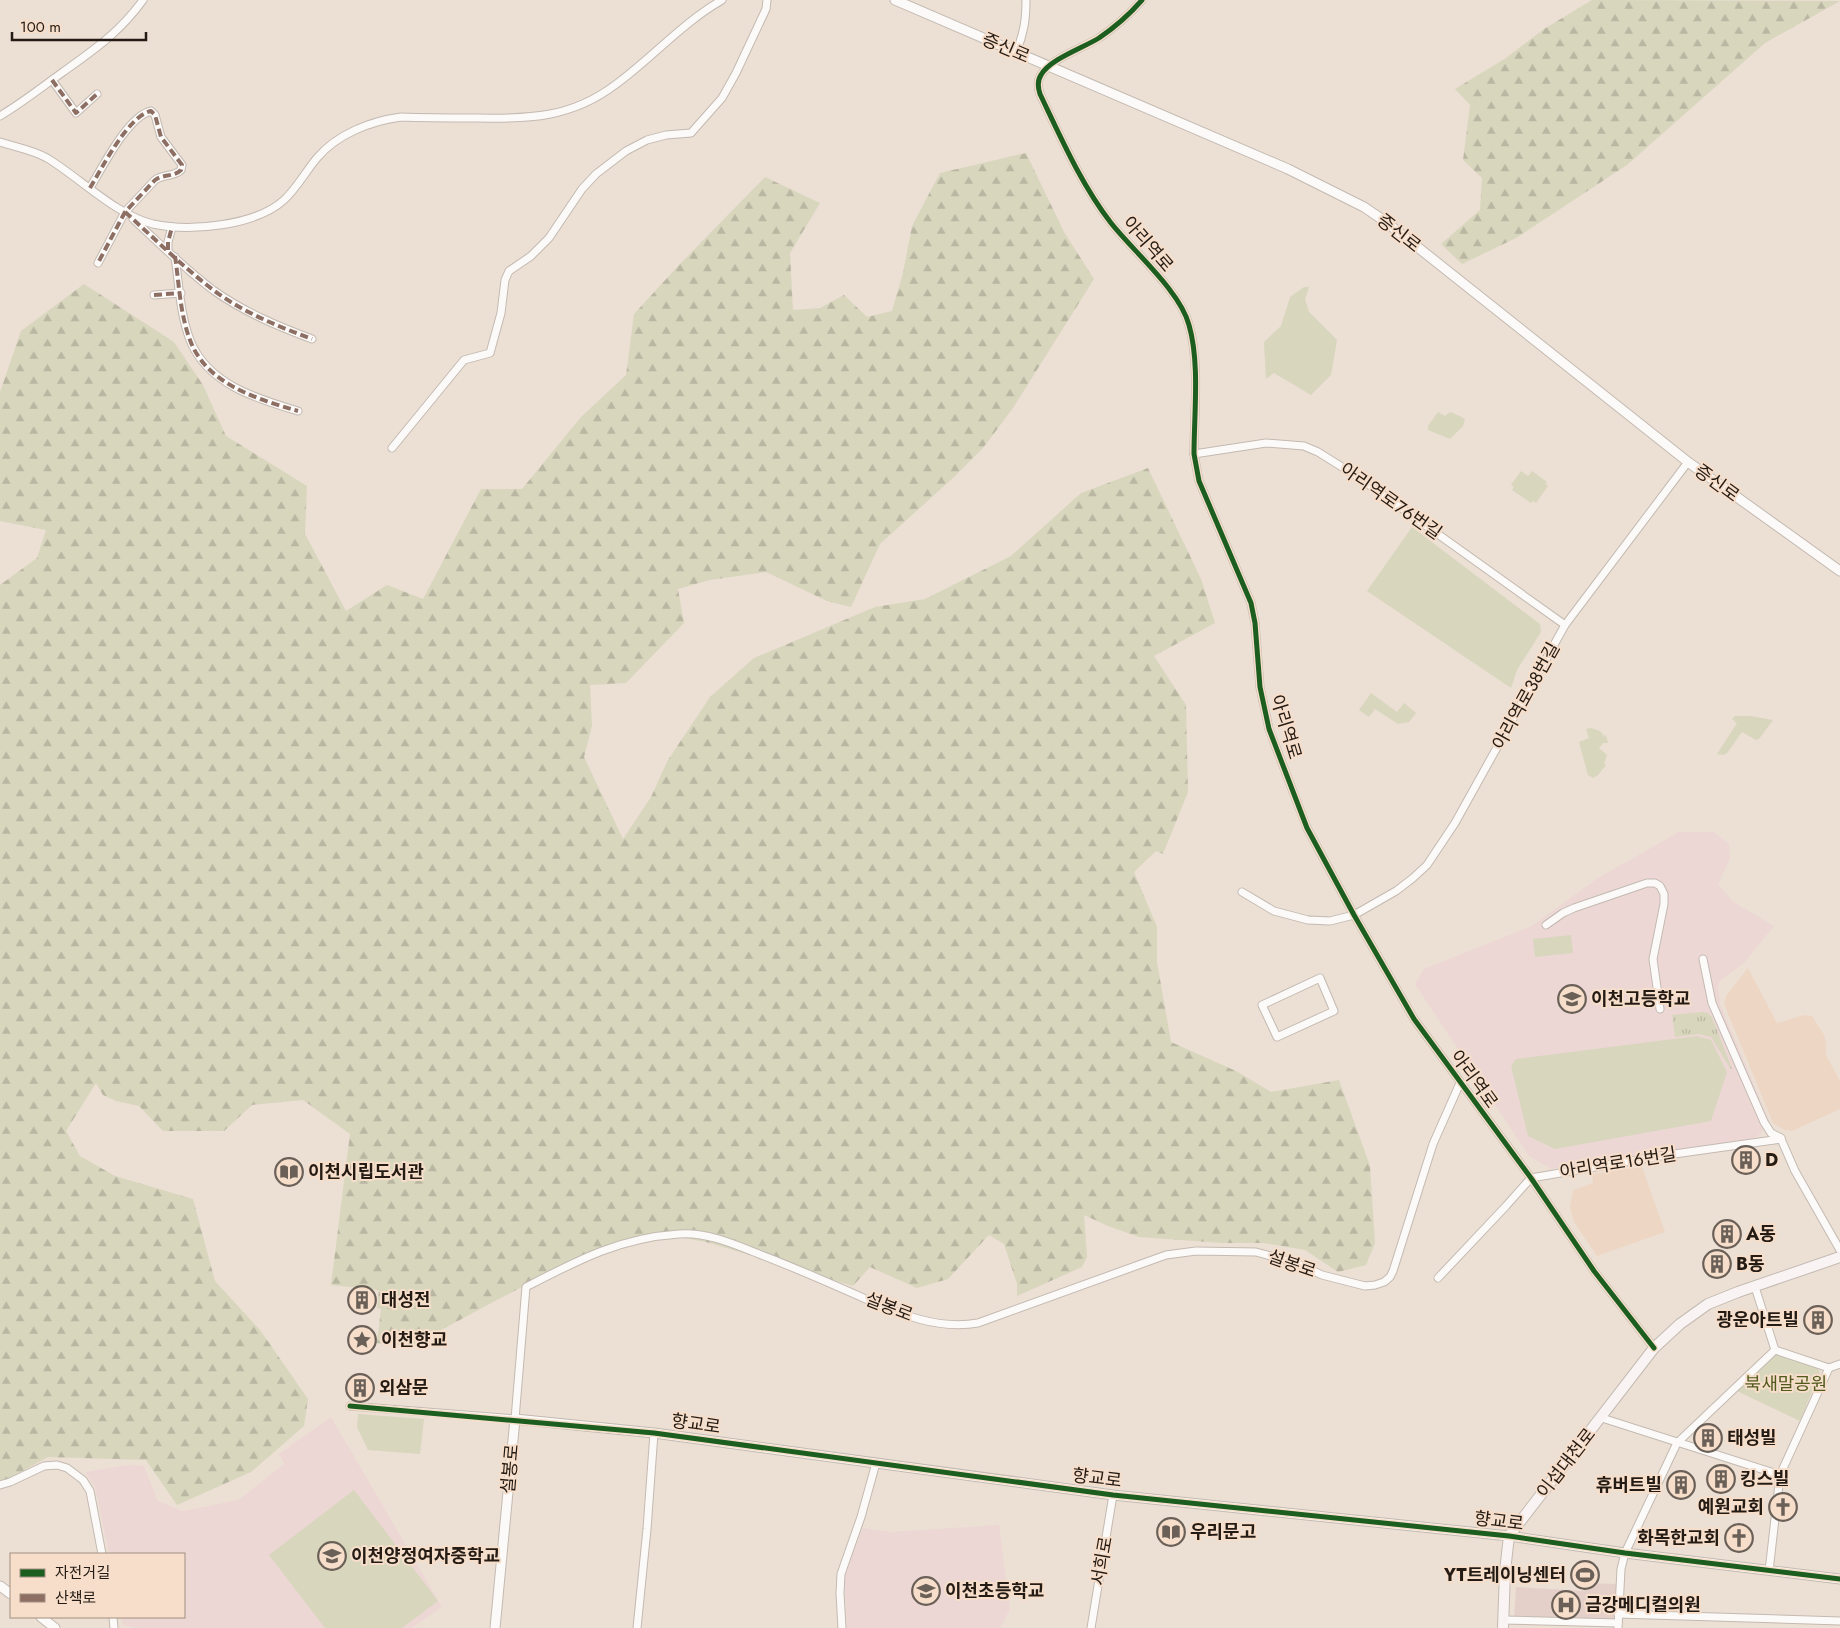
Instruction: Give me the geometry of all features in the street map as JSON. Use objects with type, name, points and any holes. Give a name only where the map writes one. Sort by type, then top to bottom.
[{"type":"main road","name":"이섭대천로","points":[[1509,1536],[1602,1418],[1654,1348],[1680,1324],[1708,1304],[1840,1257]]},
{"type":"main road","points":[[1503,1624],[1505,1570],[1509,1536]]},
{"type":"street","points":[[0,116],[109,39],[133,14],[143,0]]},
{"type":"street","points":[[0,142],[45,157],[140,221],[172,227],[239,222],[260,215],[284,200],[318,157],[331,145],[348,134],[382,120],[401,117],[525,118],[556,114],[594,99],[613,87],[690,21],[722,0]]},
{"type":"street","points":[[392,448],[464,360],[490,353],[501,313],[505,280],[509,271],[531,256],[549,238],[582,189],[596,174],[626,151],[647,140],[666,135],[691,133],[722,98],[766,9],[767,0]]},
{"type":"street","name":"증신로","points":[[895,0],[908,3],[1048,66],[1288,169],[1364,207],[1392,227],[1688,462],[1840,572]]},
{"type":"street","points":[[1016,52],[1023,35],[1026,0]]},
{"type":"street","points":[[1048,66],[1098,39],[1117,26],[1142,0]]},
{"type":"street","name":"아리역로","points":[[1048,66],[1040,76],[1038,85],[1040,94],[1082,178],[1111,223],[1172,294],[1182,308],[1189,324],[1194,361],[1194,454],[1199,481],[1251,603],[1255,623],[1260,688],[1269,728],[1307,828],[1406,1007],[1531,1178],[1594,1271],[1654,1348]]},
{"type":"street","points":[[52,80],[76,113],[97,94]]},
{"type":"street","points":[[90,188],[126,130],[140,116],[151,111],[155,115],[162,137],[182,165],[182,170],[179,173],[159,177],[125,212],[98,263]]},
{"type":"street","points":[[125,212],[213,290],[277,326],[312,338]]},
{"type":"street","points":[[168,250],[172,227]]},
{"type":"street","points":[[175,256],[180,293],[190,339],[194,349],[206,366],[228,384],[262,399],[298,411]]},
{"type":"street","points":[[154,295],[180,293]]},
{"type":"street","name":"아리역로76번길","points":[[1194,454],[1266,443],[1304,446],[1318,452],[1358,476],[1565,625]]},
{"type":"street","name":"아리역로38번길","points":[[1242,892],[1274,911],[1308,920],[1330,921],[1354,915],[1396,892],[1427,865],[1438,850],[1565,625],[1688,462]]},
{"type":"street","points":[[1546,924],[1574,908],[1647,884],[1655,883],[1660,886],[1664,894],[1664,904],[1653,959],[1660,1009]]},
{"type":"street","points":[[1703,959],[1714,1008],[1764,1122],[1771,1133],[1781,1139],[1795,1172],[1840,1250]]},
{"type":"street","points":[[1320,978],[1334,1011],[1277,1037],[1262,1005],[1320,978]]},
{"type":"street","name":"설봉로","points":[[495,1628],[526,1287],[584,1257],[628,1241],[680,1234],[719,1238],[786,1264],[908,1317],[955,1326],[978,1323],[1166,1255],[1196,1251],[1256,1252],[1296,1263],[1322,1275],[1365,1286],[1376,1286],[1390,1277],[1393,1270],[1433,1144],[1460,1083]]},
{"type":"street","name":"아리역로16번길","points":[[1531,1178],[1660,1156],[1781,1139]]},
{"type":"street","points":[[1438,1278],[1531,1178]]},
{"type":"street","points":[[1755,1286],[1775,1350]]},
{"type":"street","points":[[1775,1350],[1829,1368],[1840,1364]]},
{"type":"street","points":[[1503,1624],[1618,1626],[1622,1563],[1625,1553],[1677,1443],[1775,1350]]},
{"type":"street","points":[[1769,1570],[1780,1475],[1829,1368]]},
{"type":"street","name":"향교로","points":[[350,1406],[515,1419],[654,1433],[1114,1495],[1509,1536],[1625,1553],[1840,1579]]},
{"type":"street","name":"이섭대천로","points":[[1602,1418],[1780,1475]]},
{"type":"street","points":[[637,1628],[654,1433]]},
{"type":"street","points":[[842,1628],[840,1608],[842,1570],[861,1517],[876,1463]]},
{"type":"street","points":[[0,1486],[44,1466],[57,1465],[67,1468],[83,1480],[90,1491],[102,1553]]},
{"type":"street","name":"서희로","points":[[1090,1628],[1114,1495]]},
{"type":"street","points":[[1618,1614],[1840,1621]]},
{"type":"street","points":[[42,1618],[56,1628]]},
{"type":"shaded area","name":"이천고등학교","points":[[1679,832],[1714,832],[1729,844],[1730,858],[1718,884],[1732,901],[1774,926],[1744,963],[1720,981],[1718,985],[1720,1004],[1770,1122],[1757,1137],[1734,1144],[1551,1169],[1529,1156],[1415,984],[1424,969],[1532,926],[1598,878]]},
{"type":"shaded area","points":[[1748,968],[1777,1023],[1804,1015],[1812,1016],[1824,1035],[1826,1055],[1840,1081],[1840,1109],[1792,1131],[1785,1130],[1773,1123],[1724,1004],[1726,996]]},
{"type":"shaded area","points":[[1642,1167],[1665,1232],[1597,1256],[1574,1222],[1570,1207],[1573,1190],[1593,1183],[1592,1174]]},
{"type":"shaded area","name":"이천양정여자중학교","points":[[331,1417],[442,1607],[412,1628],[137,1628],[123,1625],[121,1618],[185,1618],[185,1553],[109,1553],[95,1487],[85,1472],[128,1465],[144,1466],[158,1501],[182,1511],[240,1499],[284,1464],[279,1454]]},
{"type":"shaded area","name":"이천초등학교","points":[[999,1525],[1010,1609],[1000,1628],[847,1628],[844,1574],[863,1528],[891,1532]]},
{"type":"shaded area","name":"금강메디컬의원","points":[[1584,1583],[1617,1584],[1616,1622],[1514,1618],[1516,1587],[1583,1591]]},
{"type":"green space","points":[[1592,0],[1840,1],[1765,43],[1627,165],[1516,238],[1462,264],[1441,244],[1480,210],[1482,178],[1463,160],[1470,105],[1455,89],[1506,58],[1544,29]]},
{"type":"green space","points":[[1026,153],[1064,232],[1094,279],[1013,408],[983,448],[880,544],[851,607],[827,601],[766,572],[710,580],[678,589],[684,623],[626,683],[590,685],[592,726],[584,757],[623,839],[651,797],[668,760],[710,697],[754,658],[875,607],[925,599],[1011,556],[1081,493],[1148,468],[1201,579],[1215,623],[1154,656],[1186,705],[1188,792],[1163,854],[1156,851],[1134,872],[1157,927],[1157,962],[1171,1042],[1236,1071],[1271,1092],[1339,1080],[1370,1166],[1375,1243],[1366,1265],[1338,1272],[1305,1250],[1264,1243],[1222,1243],[1139,1237],[1084,1215],[1087,1257],[1082,1267],[1017,1296],[1017,1284],[1004,1244],[989,1235],[948,1279],[917,1288],[870,1267],[853,1286],[706,1242],[662,1234],[582,1256],[415,1344],[394,1345],[377,1343],[381,1309],[377,1308],[379,1290],[331,1285],[350,1134],[303,1100],[252,1105],[224,1131],[163,1131],[139,1106],[116,1101],[103,1095],[96,1083],[66,1131],[80,1156],[115,1176],[193,1199],[215,1281],[260,1330],[308,1399],[304,1426],[251,1472],[177,1505],[146,1460],[48,1457],[4,1481],[0,1481],[0,585],[37,558],[46,530],[0,521],[0,392],[21,331],[84,284],[174,342],[203,385],[226,436],[307,486],[305,534],[346,611],[387,585],[423,599],[481,489],[522,489],[581,417],[626,375],[634,314],[765,177],[820,203],[790,253],[793,310],[820,308],[844,295],[867,317],[892,311],[903,273],[912,226],[940,173]]},
{"type":"green space","points":[[1304,287],[1309,287],[1305,299],[1309,312],[1337,340],[1331,375],[1311,395],[1274,373],[1266,379],[1264,342],[1281,326],[1290,297]]},
{"type":"green space","points":[[1438,412],[1445,416],[1450,412],[1465,420],[1463,426],[1450,439],[1428,430],[1428,426]]},
{"type":"green space","points":[[1521,471],[1528,476],[1532,471],[1547,482],[1545,484],[1548,486],[1536,503],[1533,501],[1531,503],[1512,490],[1514,487],[1511,485]]},
{"type":"green space","points":[[1412,527],[1540,624],[1541,632],[1517,670],[1511,688],[1367,591]]},
{"type":"green space","points":[[1371,693],[1397,712],[1404,703],[1416,713],[1409,722],[1398,724],[1375,709],[1369,717],[1359,710]]},
{"type":"green space","points":[[1735,716],[1751,716],[1773,720],[1759,739],[1756,740],[1742,732],[1727,753],[1724,755],[1717,754],[1737,723],[1732,719]]},
{"type":"green space","points":[[1591,728],[1600,731],[1604,736],[1606,735],[1608,743],[1603,743],[1599,748],[1607,755],[1604,764],[1606,765],[1593,778],[1588,775],[1579,742],[1589,738],[1586,729]]},
{"type":"green space","points":[[1571,935],[1573,953],[1535,957],[1533,939]]},
{"type":"green space","points":[[1708,1013],[1712,1017],[1732,1069],[1711,1037],[1699,1034],[1675,1037],[1672,1015]]},
{"type":"green space","points":[[1697,1036],[1711,1040],[1727,1072],[1711,1121],[1555,1149],[1528,1136],[1511,1066],[1516,1059]]},
{"type":"green space","name":"북새말공원","points":[[1776,1352],[1817,1368],[1820,1372],[1800,1421],[1737,1391]]},
{"type":"green space","points":[[358,1414],[424,1419],[420,1454],[368,1450],[357,1427]]},
{"type":"green space","points":[[354,1490],[438,1601],[402,1628],[325,1628],[269,1555]]},
{"type":"marked path","points":[[52,80],[76,113],[97,94]]},
{"type":"marked path","points":[[90,188],[125,132],[133,122],[151,111],[155,115],[161,137],[182,165],[181,170],[175,174],[155,180],[125,212],[98,263]]},
{"type":"marked path","points":[[125,212],[190,271],[223,297],[260,318],[312,339]]},
{"type":"marked path","points":[[168,250],[172,227]]},
{"type":"marked path","points":[[175,256],[184,320],[190,340],[208,368],[220,379],[235,388],[266,401],[298,411]]},
{"type":"marked path","points":[[154,295],[181,293]]},
{"type":"cycle path","points":[[1142,0],[1127,16],[1105,34],[1059,59],[1045,69],[1038,85],[1040,94],[1064,144],[1090,193],[1111,223],[1166,285],[1184,312],[1189,325],[1194,356],[1196,389],[1194,454],[1199,481],[1251,603],[1255,623],[1260,687],[1269,729],[1307,828],[1354,915],[1414,1019],[1531,1178],[1594,1271],[1654,1348]]},
{"type":"cycle path","points":[[350,1406],[654,1433],[1113,1495],[1509,1536],[1625,1553],[1840,1579]]},
{"type":"place","name":"이천고등학교","points":[[1572,999]]},
{"type":"place","name":"D","points":[[1746,1160]]},
{"type":"place","name":"이천시립도서관","points":[[289,1172]]},
{"type":"place","name":"A동","points":[[1727,1234]]},
{"type":"place","name":"B동","points":[[1717,1264]]},
{"type":"place","name":"대성전","points":[[362,1300]]},
{"type":"place","name":"광운아트빌","points":[[1818,1320]]},
{"type":"place","name":"이천향교","points":[[362,1340]]},
{"type":"place","name":"외삼문","points":[[360,1388]]},
{"type":"place","name":"태성빌","points":[[1708,1438]]},
{"type":"place","name":"킹스빌","points":[[1721,1479]]},
{"type":"place","name":"휴버트빌","points":[[1681,1485]]},
{"type":"place","name":"예원교회","points":[[1783,1507]]},
{"type":"place","name":"우리문고","points":[[1171,1532]]},
{"type":"place","name":"화목한교회","points":[[1739,1538]]},
{"type":"place","name":"이천양정여자중학교","points":[[332,1556]]},
{"type":"place","name":"YT트레이닝센터","points":[[1585,1575]]},
{"type":"place","name":"이천초등학교","points":[[926,1591]]},
{"type":"place","name":"금강메디컬의원","points":[[1566,1605]]}]
